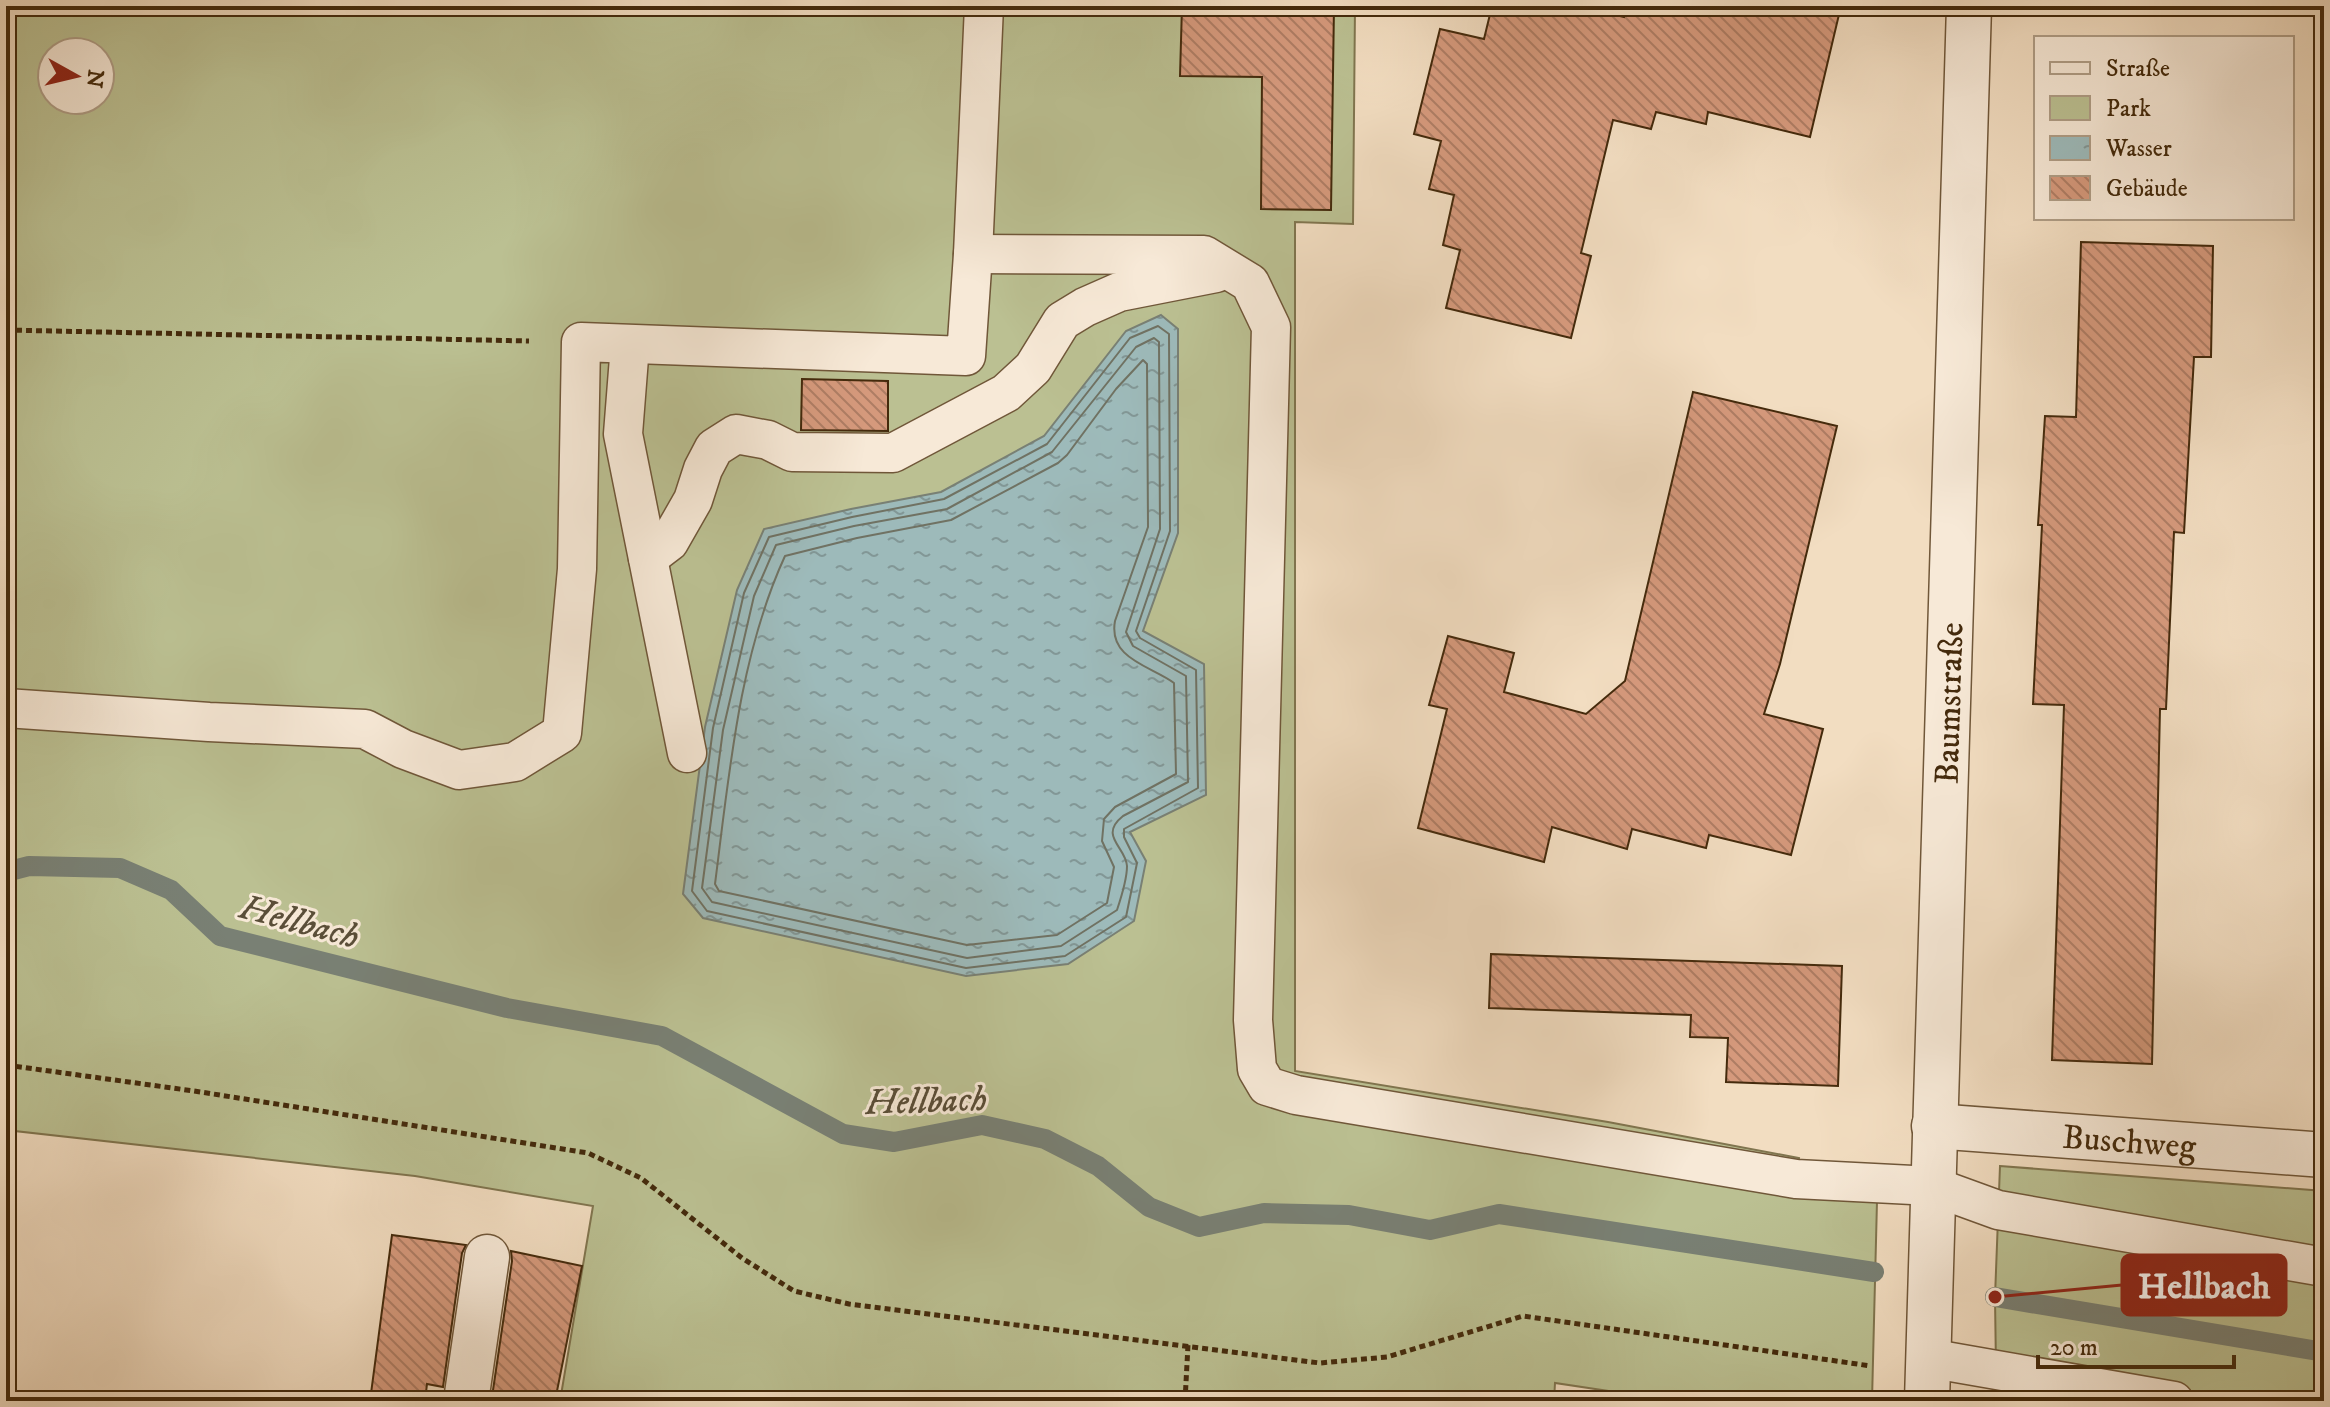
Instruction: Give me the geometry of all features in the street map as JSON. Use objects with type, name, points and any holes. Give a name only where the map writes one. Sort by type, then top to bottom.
[{"type":"street","name":"Baumstraße","points":[[1928,1378],[1969,6]]},
{"type":"street","name":"Buschweg","points":[[1934,1126],[2324,1155]]},
{"type":"street","points":[[466,1401],[487,1257]]},
{"type":"lane","points":[[6,708],[365,729],[403,749],[459,770],[515,762],[562,733],[577,569],[581,342],[966,356],[984,6]]},
{"type":"lane","points":[[973,254],[1204,255],[1250,283],[1271,327],[1253,1020],[1257,1069],[1267,1086],[1296,1095],[1796,1179],[1932,1186],[1998,1210],[2324,1267]]},
{"type":"lane","points":[[648,558],[669,542],[693,500],[714,448],[736,434],[768,440],[792,452],[893,453],[1006,393],[1033,368],[1062,321],[1085,307],[1119,292],[1230,271]]},
{"type":"lane","points":[[630,345],[623,434],[687,753]]},
{"type":"lane","points":[[1928,1378],[2174,1401]]},
{"type":"path","points":[[6,330],[581,342]]},
{"type":"path","points":[[6,1065],[588,1153],[641,1178],[742,1258],[794,1291],[849,1304],[1320,1363],[1387,1357],[1523,1316],[1928,1378]]},
{"type":"path","points":[[1185,1401],[1188,1345]]},
{"type":"green space","points":[[6,6],[1355,6],[1353,224],[1295,222],[1295,1071],[1608,1122],[1799,1158],[1796,1179],[1877,1201],[1872,1401],[1675,1401],[1555,1383],[1554,1401],[560,1401],[593,1206],[415,1176],[6,1130]]},
{"type":"green space","points":[[2000,1166],[2324,1191],[2324,1401],[2092,1401],[1996,1369],[1995,1297]]},
{"type":"water","points":[[1161,315],[1178,329],[1178,533],[1143,631],[1204,664],[1206,795],[1130,832],[1146,861],[1134,921],[1068,964],[966,976],[703,918],[683,894],[705,727],[737,590],[764,529],[941,492],[1044,436],[1126,331]]},
{"type":"building","points":[[1182,6],[1334,6],[1331,210],[1261,209],[1262,77],[1180,76]]},
{"type":"building","points":[[1492,6],[1580,6],[1624,17],[1627,6],[1841,6],[1810,137],[1708,112],[1706,124],[1656,112],[1651,129],[1613,120],[1581,253],[1591,256],[1571,338],[1446,308],[1460,250],[1443,245],[1454,195],[1429,189],[1441,141],[1414,134],[1440,29],[1484,39]]},
{"type":"building","points":[[2081,242],[2213,246],[2211,357],[2194,357],[2184,533],[2174,532],[2166,709],[2160,709],[2152,1064],[2052,1060],[2064,705],[2033,704],[2042,525],[2038,525],[2045,416],[2076,417]]},
{"type":"building","points":[[802,379],[888,381],[888,431],[801,430]]},
{"type":"building","points":[[1693,392],[1837,426],[1780,664],[1764,714],[1823,729],[1791,855],[1709,835],[1706,848],[1632,829],[1627,849],[1552,827],[1544,862],[1418,828],[1447,709],[1429,705],[1448,636],[1514,653],[1504,692],[1586,714],[1625,681]]},
{"type":"building","points":[[1491,954],[1842,966],[1838,1086],[1726,1082],[1728,1038],[1690,1037],[1691,1015],[1489,1008]]},
{"type":"building","points":[[392,1235],[466,1245],[462,1253],[443,1387],[427,1384],[425,1401],[370,1401]]},
{"type":"building","points":[[511,1251],[582,1266],[555,1401],[512,1401],[492,1397]]},
{"type":"waterway","name":"Hellbach","points":[[6,872],[29,866],[120,868],[171,890],[220,936],[507,1008],[662,1036],[843,1134],[894,1142],[982,1125],[1045,1139],[1098,1166],[1149,1207],[1199,1227],[1264,1213],[1349,1215],[1430,1230],[1499,1214],[1874,1272]]},
{"type":"waterway","name":"Hellbach","points":[[1995,1297],[2324,1352]]},
{"type":"place","name":"Hellbach","points":[[1995,1297]]}]
